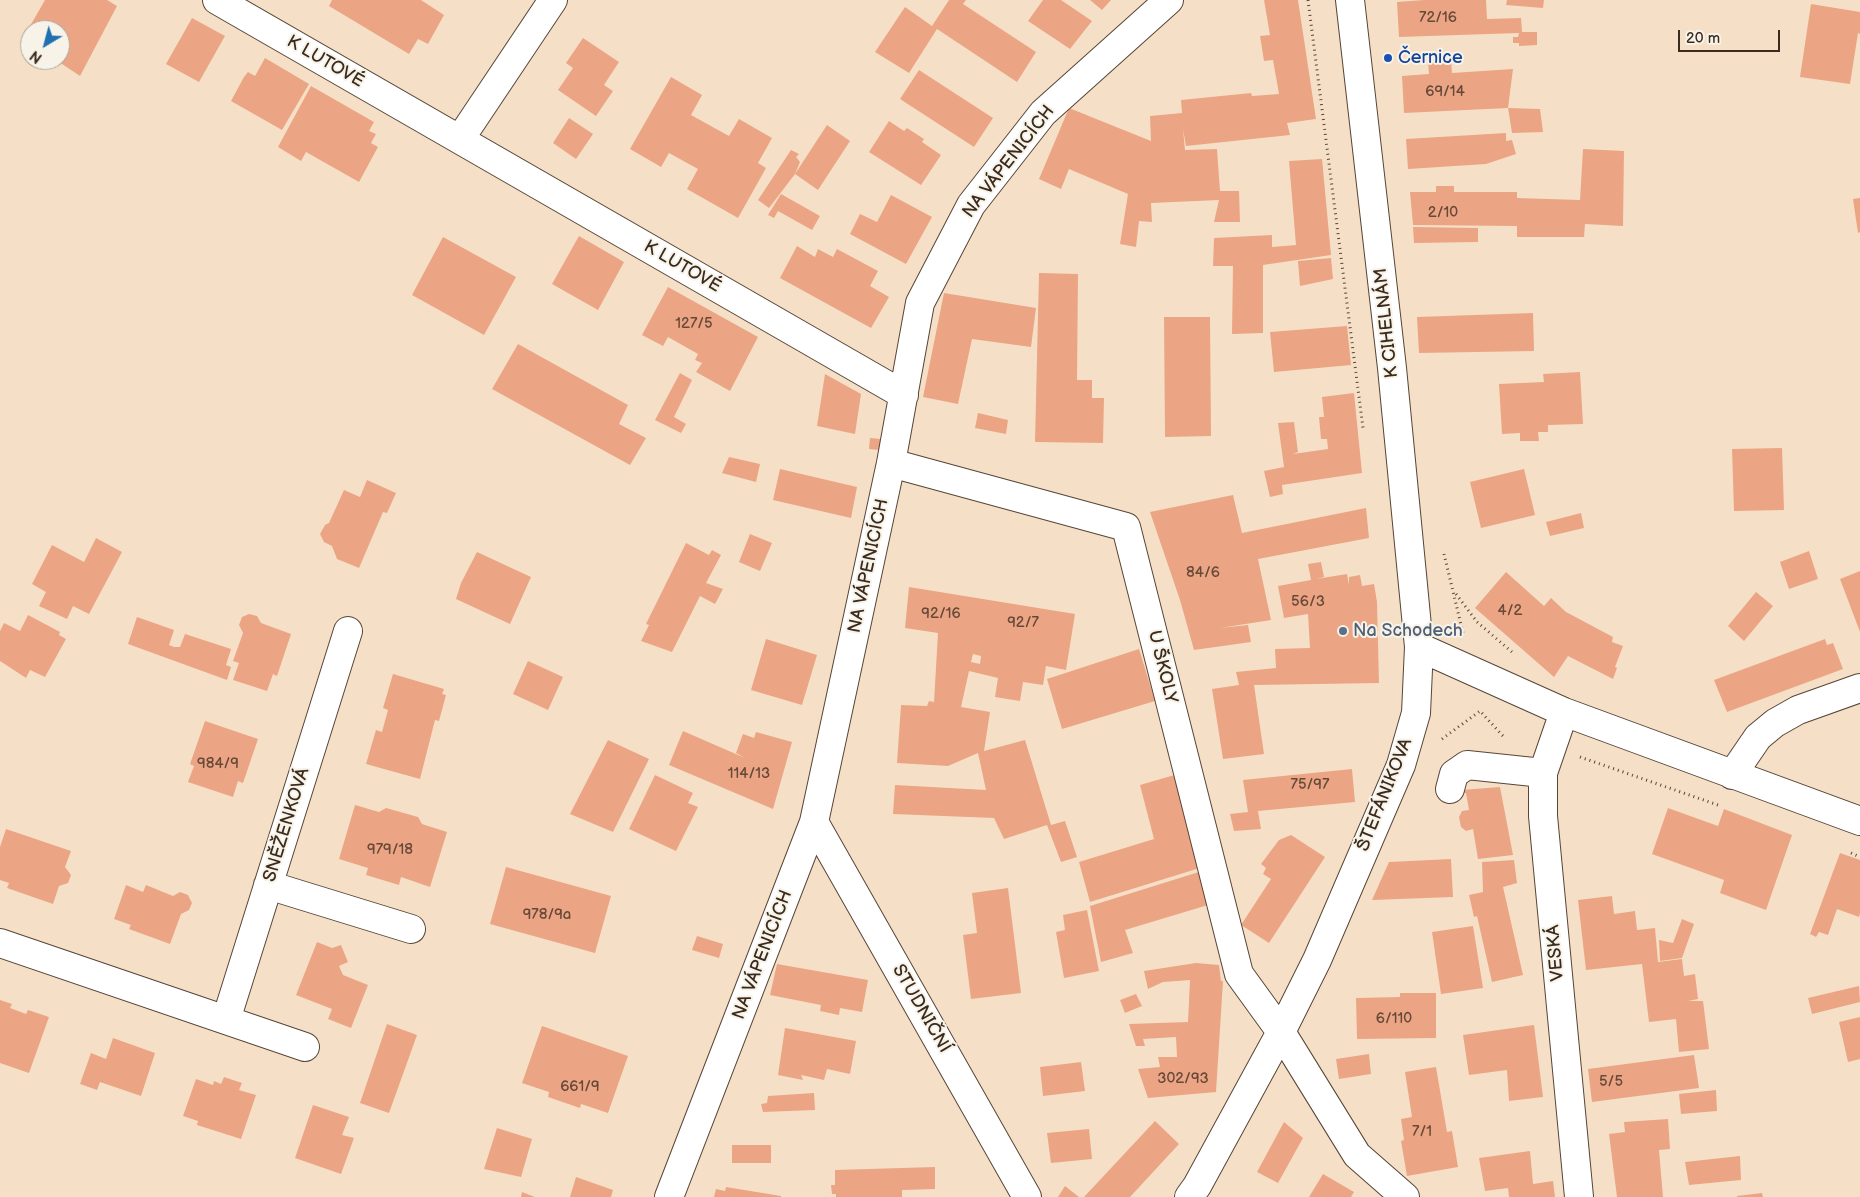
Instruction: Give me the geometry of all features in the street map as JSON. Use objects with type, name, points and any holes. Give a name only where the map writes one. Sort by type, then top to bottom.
[{"type":"street","name":"K LUTOVÉ","points":[[217,0],[904,395]]},
{"type":"street","points":[[460,140],[553,0]]},
{"type":"street","name":"NA VÁPENICÍCH","points":[[669,1197],[814,822],[892,464],[920,302],[972,205],[1042,113],[1169,0]]},
{"type":"street","name":"K CIHELNÁM","points":[[1350,0],[1391,358],[1419,647]]},
{"type":"street","name":"U ŠKOLY","points":[[892,464],[1126,527],[1239,974],[1280,1032]]},
{"type":"street","name":"SNĚŽENKOVÁ","points":[[226,1020],[348,631]]},
{"type":"street","points":[[1419,647],[1564,712],[1860,821]]},
{"type":"street","name":"ŠTEFÁNIKOVA","points":[[1189,1197],[1197,1186],[1317,960],[1401,765],[1416,713],[1419,647]]},
{"type":"street","points":[[1732,775],[1758,737],[1775,723],[1798,710],[1860,688]]},
{"type":"street","name":"VESKÁ","points":[[1564,712],[1544,773],[1543,816],[1579,1197]]},
{"type":"street","points":[[1450,789],[1454,774],[1467,765],[1544,773]]},
{"type":"street","name":"STUDNIČNÍ","points":[[814,822],[1027,1197]]},
{"type":"street","points":[[268,886],[411,929]]},
{"type":"street","points":[[0,943],[305,1047]]},
{"type":"street","points":[[1280,1032],[1357,1155],[1405,1197]]},
{"type":"path","points":[[1308,0],[1364,437]]},
{"type":"path","points":[[1439,742],[1480,711],[1506,740],[1552,746],[1726,808]]},
{"type":"path","points":[[1844,850],[1860,857]]},
{"type":"building","points":[[45,0],[107,0],[117,6],[80,76],[70,69],[70,20],[34,20]]},
{"type":"building","points":[[332,0],[421,0],[444,15],[428,44],[418,39],[409,54],[329,6]]},
{"type":"building","points":[[949,0],[966,0],[963,4],[1036,52],[1017,82],[937,29],[909,73],[875,52],[905,7],[932,26]]},
{"type":"building","points":[[1043,0],[1061,0],[1092,21],[1070,49],[1028,21]]},
{"type":"building","points":[[1090,0],[1111,0],[1102,10]]},
{"type":"building","points":[[1264,0],[1298,0],[1316,119],[1287,123],[1290,135],[1186,146],[1183,129],[1185,150],[1217,149],[1220,191],[1239,191],[1240,222],[1214,222],[1219,200],[1151,203],[1152,222],[1139,221],[1136,247],[1120,244],[1128,194],[1069,169],[1061,189],[1039,179],[1069,108],[1151,141],[1150,116],[1182,113],[1181,100],[1251,93],[1252,96],[1279,94],[1273,60],[1264,61],[1260,36],[1270,35]]},
{"type":"building","points":[[1486,0],[1487,19],[1521,18],[1522,32],[1537,32],[1537,45],[1519,46],[1519,43],[1513,43],[1513,37],[1518,37],[1519,33],[1399,37],[1397,2]]},
{"type":"building","points":[[1507,0],[1544,0],[1543,8],[1506,5]]},
{"type":"building","points":[[1811,4],[1860,12],[1860,34],[1858,33],[1850,84],[1800,77]]},
{"type":"building","points":[[192,18],[225,36],[199,82],[166,64]]},
{"type":"building","points":[[583,38],[619,62],[604,85],[613,91],[596,116],[558,90],[573,68],[566,63]]},
{"type":"building","points":[[265,58],[309,84],[282,130],[231,101],[244,77],[248,72],[255,76]]},
{"type":"building","points":[[1451,59],[1452,73],[1513,69],[1508,108],[1404,113],[1402,76],[1429,74],[1428,60]]},
{"type":"building","points":[[919,70],[993,118],[974,147],[900,99]]},
{"type":"building","points":[[671,77],[702,95],[691,115],[729,136],[739,119],[772,138],[758,163],[766,168],[738,218],[687,189],[698,169],[669,153],[661,167],[630,149]]},
{"type":"building","points":[[311,86],[374,122],[369,131],[376,134],[371,143],[378,147],[359,182],[306,152],[301,161],[278,147]]},
{"type":"building","points":[[1508,108],[1540,109],[1543,132],[1512,133]]},
{"type":"building","points":[[569,118],[593,134],[576,159],[553,143]]},
{"type":"building","points":[[889,121],[904,131],[907,128],[924,139],[922,142],[941,155],[921,185],[869,152]]},
{"type":"building","points":[[827,125],[850,141],[818,190],[795,174]]},
{"type":"building","points":[[1506,133],[1506,141],[1512,140],[1516,154],[1486,164],[1408,169],[1406,139]]},
{"type":"building","points":[[1583,149],[1624,151],[1623,226],[1585,224],[1584,237],[1517,237],[1517,226],[1413,225],[1410,192],[1436,192],[1436,186],[1454,186],[1454,192],[1517,192],[1517,198],[1580,200]]},
{"type":"building","points":[[791,150],[799,154],[796,157],[800,162],[795,174],[769,208],[758,200]]},
{"type":"building","points":[[1322,159],[1331,255],[1263,265],[1263,333],[1232,334],[1233,266],[1213,266],[1214,238],[1272,235],[1272,247],[1296,245],[1289,161]]},
{"type":"building","points":[[781,194],[820,216],[812,230],[778,211],[774,218],[768,215]]},
{"type":"building","points":[[891,195],[932,217],[906,264],[850,234],[860,214],[877,222]]},
{"type":"building","points":[[1860,198],[1860,232],[1858,233],[1853,199]]},
{"type":"building","points":[[1413,227],[1478,228],[1478,242],[1414,243]]},
{"type":"building","points":[[579,236],[624,262],[598,310],[552,284]]},
{"type":"building","points":[[443,237],[516,277],[484,335],[412,295]]},
{"type":"building","points":[[797,246],[815,257],[818,249],[833,257],[837,249],[878,271],[870,286],[889,297],[871,328],[780,278]]},
{"type":"building","points":[[1331,258],[1333,279],[1300,286],[1298,261]]},
{"type":"building","points":[[1039,273],[1078,274],[1077,380],[1092,380],[1092,398],[1104,398],[1103,443],[1035,442]]},
{"type":"building","points":[[668,287],[758,337],[730,391],[696,372],[702,363],[695,360],[698,354],[668,337],[663,346],[642,335]]},
{"type":"building","points":[[944,293],[1036,308],[1031,347],[972,339],[958,404],[923,397]]},
{"type":"building","points":[[1533,313],[1534,351],[1419,353],[1417,317]]},
{"type":"building","points":[[1164,317],[1210,317],[1211,436],[1165,437]]},
{"type":"building","points":[[1347,326],[1351,365],[1274,372],[1270,332]]},
{"type":"building","points":[[518,344],[628,405],[619,424],[646,438],[630,465],[492,389]]},
{"type":"building","points":[[1580,372],[1583,424],[1548,425],[1548,432],[1538,432],[1539,441],[1520,441],[1520,433],[1502,434],[1499,384],[1544,382],[1543,374]]},
{"type":"building","points":[[680,373],[692,380],[674,417],[686,424],[681,433],[655,420]]},
{"type":"building","points":[[825,374],[861,394],[855,434],[817,426]]},
{"type":"building","points":[[1354,393],[1362,473],[1282,485],[1283,494],[1270,497],[1264,471],[1284,467],[1278,423],[1294,422],[1298,452],[1293,454],[1328,449],[1327,439],[1321,439],[1319,417],[1324,417],[1322,397]]},
{"type":"building","points":[[978,413],[1008,420],[1006,434],[975,428]]},
{"type":"building","points":[[870,438],[881,439],[880,450],[869,449]]},
{"type":"building","points":[[1782,448],[1784,510],[1734,511],[1732,449]]},
{"type":"building","points":[[729,457],[760,464],[756,482],[722,473]]},
{"type":"building","points":[[780,469],[857,487],[851,518],[773,500]]},
{"type":"building","points":[[1524,469],[1535,515],[1481,528],[1470,482]]},
{"type":"building","points":[[367,480],[396,493],[387,513],[383,512],[359,568],[337,559],[332,546],[324,542],[320,534],[325,525],[329,523],[344,490],[360,497]]},
{"type":"building","points":[[1233,495],[1242,533],[1366,508],[1369,538],[1258,559],[1271,620],[1220,628],[1248,625],[1251,642],[1194,650],[1180,600],[1150,512]]},
{"type":"building","points":[[1581,513],[1584,528],[1550,536],[1546,522]]},
{"type":"building","points":[[750,534],[772,543],[760,571],[739,562]]},
{"type":"building","points":[[96,538],[122,552],[89,614],[73,606],[67,619],[39,606],[46,592],[32,584],[52,545],[84,562]]},
{"type":"building","points":[[686,543],[709,555],[712,550],[721,555],[706,583],[723,589],[715,604],[700,596],[672,652],[641,641],[649,625],[646,624]]},
{"type":"building","points":[[1809,551],[1818,579],[1789,589],[1780,562]]},
{"type":"building","points":[[477,552],[531,577],[510,624],[456,599],[461,583]]},
{"type":"building","points":[[1321,562],[1324,577],[1316,579],[1347,574],[1349,585],[1349,577],[1360,575],[1362,586],[1374,584],[1377,602],[1379,683],[1254,685],[1264,754],[1223,759],[1212,689],[1239,685],[1236,672],[1276,668],[1275,649],[1310,648],[1308,614],[1284,618],[1278,586],[1311,580],[1308,564]]},
{"type":"building","points":[[1860,571],[1860,632],[1840,579]]},
{"type":"building","points":[[1506,572],[1544,606],[1551,598],[1566,612],[1613,637],[1612,642],[1623,646],[1615,667],[1617,668],[1613,679],[1568,656],[1554,677],[1475,608]]},
{"type":"building","points":[[909,587],[1075,614],[1066,670],[1046,666],[1043,685],[1023,682],[1020,701],[995,697],[998,678],[969,671],[961,707],[990,712],[984,751],[1025,740],[1051,825],[1065,821],[1077,857],[1061,862],[1047,825],[1004,839],[994,818],[893,814],[895,785],[986,790],[978,753],[948,766],[897,763],[901,705],[927,706],[929,701],[934,702],[938,633],[905,628]],"holes":[[[973,654],[981,656],[980,664],[971,662]]]},
{"type":"building","points":[[1756,592],[1773,606],[1744,641],[1728,626]]},
{"type":"building","points":[[249,614],[257,616],[261,623],[291,634],[277,676],[273,674],[267,691],[233,680],[239,663],[233,661],[243,633],[239,625],[242,617]]},
{"type":"building","points":[[28,615],[60,632],[59,635],[66,639],[45,677],[30,670],[26,678],[0,661],[0,631],[4,623],[20,631]]},
{"type":"building","points":[[137,617],[174,630],[169,645],[174,647],[180,647],[185,634],[231,649],[226,665],[231,667],[227,680],[128,644]]},
{"type":"building","points":[[766,639],[817,655],[802,705],[751,690]]},
{"type":"building","points":[[1825,639],[1827,645],[1833,643],[1843,669],[1727,712],[1714,680]]},
{"type":"building","points":[[1139,649],[1155,701],[1062,729],[1047,679]]},
{"type":"building","points":[[528,661],[563,677],[548,710],[513,694]]},
{"type":"building","points":[[393,674],[444,689],[442,694],[446,695],[439,721],[435,720],[420,779],[366,764],[376,730],[382,732],[388,710],[383,708]]},
{"type":"building","points":[[205,721],[258,739],[243,783],[238,781],[233,797],[188,782],[194,766],[190,764]]},
{"type":"building","points":[[683,731],[745,758],[736,753],[743,734],[754,738],[756,732],[792,742],[773,809],[669,765]]},
{"type":"building","points":[[608,740],[649,759],[613,832],[570,814]]},
{"type":"building","points":[[1352,769],[1355,802],[1258,811],[1261,829],[1234,831],[1230,814],[1248,812],[1243,780]]},
{"type":"building","points":[[1178,774],[1203,867],[1090,902],[1079,862],[1154,839],[1140,785]]},
{"type":"building","points":[[655,775],[693,793],[688,803],[698,807],[676,851],[629,829]]},
{"type":"building","points":[[1500,787],[1513,855],[1478,859],[1473,829],[1466,831],[1461,827],[1459,817],[1462,811],[1469,810],[1466,793],[1462,794],[1461,790]]},
{"type":"building","points":[[355,805],[379,812],[386,808],[418,817],[422,824],[447,832],[430,887],[401,877],[399,885],[366,875],[368,868],[339,859]]},
{"type":"building","points":[[1668,808],[1718,826],[1724,809],[1792,835],[1766,910],[1720,893],[1724,880],[1652,854]]},
{"type":"building","points":[[6,829],[71,851],[65,867],[71,875],[68,883],[59,886],[53,904],[7,888],[9,883],[0,880],[0,847]]},
{"type":"building","points":[[1291,835],[1325,857],[1269,943],[1241,925],[1271,879],[1263,874],[1266,868],[1261,864],[1279,840]]},
{"type":"building","points":[[1840,853],[1860,860],[1859,917],[1837,909],[1828,935],[1819,932],[1816,937],[1810,934]]},
{"type":"building","points":[[1451,859],[1453,897],[1372,900],[1389,862]]},
{"type":"building","points":[[1514,860],[1517,883],[1503,887],[1523,975],[1492,982],[1477,916],[1474,917],[1469,895],[1483,892],[1482,862]]},
{"type":"building","points":[[506,867],[611,896],[595,953],[490,924]]},
{"type":"building","points":[[1202,871],[1208,905],[1125,930],[1133,953],[1101,962],[1090,906]]},
{"type":"building","points":[[126,885],[143,892],[146,885],[173,896],[180,892],[188,895],[192,903],[189,910],[181,914],[170,944],[129,929],[131,925],[114,919]]},
{"type":"building","points":[[1008,888],[1021,993],[971,999],[963,935],[977,933],[972,893]]},
{"type":"building","points":[[1612,896],[1614,914],[1635,911],[1637,930],[1655,928],[1658,962],[1682,959],[1684,976],[1695,974],[1698,999],[1688,1001],[1703,1001],[1709,1049],[1679,1052],[1676,1019],[1649,1022],[1642,964],[1586,970],[1578,900]]},
{"type":"building","points":[[1087,910],[1099,971],[1064,978],[1056,932],[1065,930],[1063,915]]},
{"type":"building","points":[[1682,919],[1694,924],[1682,958],[1660,961],[1659,940],[1673,943]]},
{"type":"building","points":[[1473,926],[1483,988],[1441,994],[1432,932]]},
{"type":"building","points":[[697,936],[723,944],[719,958],[692,950]]},
{"type":"building","points":[[317,942],[332,948],[341,945],[348,962],[339,966],[343,975],[368,985],[351,1028],[328,1019],[332,1009],[296,995]]},
{"type":"building","points":[[1196,963],[1219,965],[1221,981],[1223,981],[1216,1092],[1148,1098],[1138,1069],[1160,1067],[1158,1057],[1177,1057],[1176,1037],[1143,1039],[1145,1046],[1136,1046],[1129,1024],[1188,1022],[1190,980],[1163,982],[1148,989],[1144,971]]},
{"type":"building","points":[[777,964],[868,980],[862,1012],[840,1008],[839,1015],[820,1011],[821,1005],[770,995]]},
{"type":"building","points":[[1859,986],[1860,1002],[1812,1014],[1808,998]]},
{"type":"building","points":[[1400,993],[1436,993],[1436,1038],[1357,1039],[1356,998],[1400,997]]},
{"type":"building","points":[[1136,994],[1142,1006],[1125,1013],[1120,1000]]},
{"type":"building","points":[[0,1000],[12,1004],[10,1008],[26,1014],[28,1010],[49,1017],[29,1073],[0,1063]]},
{"type":"building","points":[[1860,1017],[1860,1059],[1848,1062],[1839,1022]]},
{"type":"building","points":[[387,1024],[417,1035],[389,1113],[360,1103]]},
{"type":"building","points":[[1534,1025],[1543,1097],[1509,1101],[1507,1070],[1469,1075],[1463,1035]]},
{"type":"building","points":[[542,1026],[628,1056],[608,1113],[581,1104],[580,1108],[548,1097],[549,1092],[522,1083]]},
{"type":"building","points":[[785,1028],[856,1041],[850,1074],[827,1069],[824,1080],[801,1075],[803,1080],[778,1075]]},
{"type":"building","points":[[113,1038],[155,1053],[141,1096],[100,1082],[97,1090],[80,1084],[91,1053],[106,1059]]},
{"type":"building","points":[[1369,1054],[1371,1074],[1339,1079],[1336,1059]]},
{"type":"building","points":[[1694,1055],[1699,1088],[1592,1102],[1588,1069]]},
{"type":"building","points":[[1081,1062],[1085,1091],[1043,1096],[1040,1067]]},
{"type":"building","points":[[1436,1067],[1447,1132],[1452,1131],[1458,1167],[1407,1176],[1401,1141],[1404,1140],[1401,1119],[1412,1117],[1405,1072]]},
{"type":"building","points":[[224,1077],[242,1083],[239,1090],[256,1095],[241,1139],[197,1125],[198,1121],[183,1116],[196,1079],[213,1085],[214,1081],[221,1084]]},
{"type":"building","points":[[1716,1090],[1717,1111],[1681,1114],[1679,1094]]},
{"type":"building","points":[[814,1093],[815,1110],[763,1112],[761,1104],[767,1103],[768,1096]]},
{"type":"building","points":[[313,1105],[349,1117],[342,1135],[354,1138],[341,1174],[295,1158]]},
{"type":"building","points":[[1668,1119],[1670,1149],[1659,1150],[1663,1197],[1617,1197],[1609,1134],[1625,1132],[1624,1122]]},
{"type":"building","points":[[1155,1121],[1179,1144],[1130,1197],[1084,1197]]},
{"type":"building","points":[[1284,1122],[1303,1138],[1278,1183],[1257,1172]]},
{"type":"building","points":[[497,1128],[532,1139],[521,1177],[484,1169]]},
{"type":"building","points":[[1089,1129],[1092,1159],[1051,1163],[1047,1133]]},
{"type":"building","points":[[732,1145],[771,1145],[771,1163],[732,1163]]},
{"type":"building","points":[[1530,1151],[1533,1184],[1553,1181],[1555,1197],[1509,1197],[1508,1188],[1485,1191],[1479,1158]]},
{"type":"building","points":[[1740,1156],[1741,1180],[1689,1185],[1685,1162]]},
{"type":"building","points":[[935,1167],[935,1189],[902,1190],[902,1197],[836,1197],[836,1194],[832,1194],[831,1185],[835,1185],[835,1170]]},
{"type":"building","points":[[1323,1174],[1354,1192],[1351,1197],[1309,1197]]},
{"type":"building","points":[[576,1177],[613,1190],[611,1197],[570,1197]]},
{"type":"building","points":[[1065,1186],[1079,1197],[1058,1197]]},
{"type":"building","points":[[726,1187],[781,1197],[714,1197],[716,1189],[725,1191]]},
{"type":"building","points":[[522,1192],[535,1197],[521,1197]]},
{"type":"building","points":[[1762,1193],[1763,1197],[1737,1197],[1737,1196]]},
{"type":"place","name":"Černice","points":[[1388,58]]},
{"type":"place","name":"Na Schodech","points":[[1343,631]]}]
